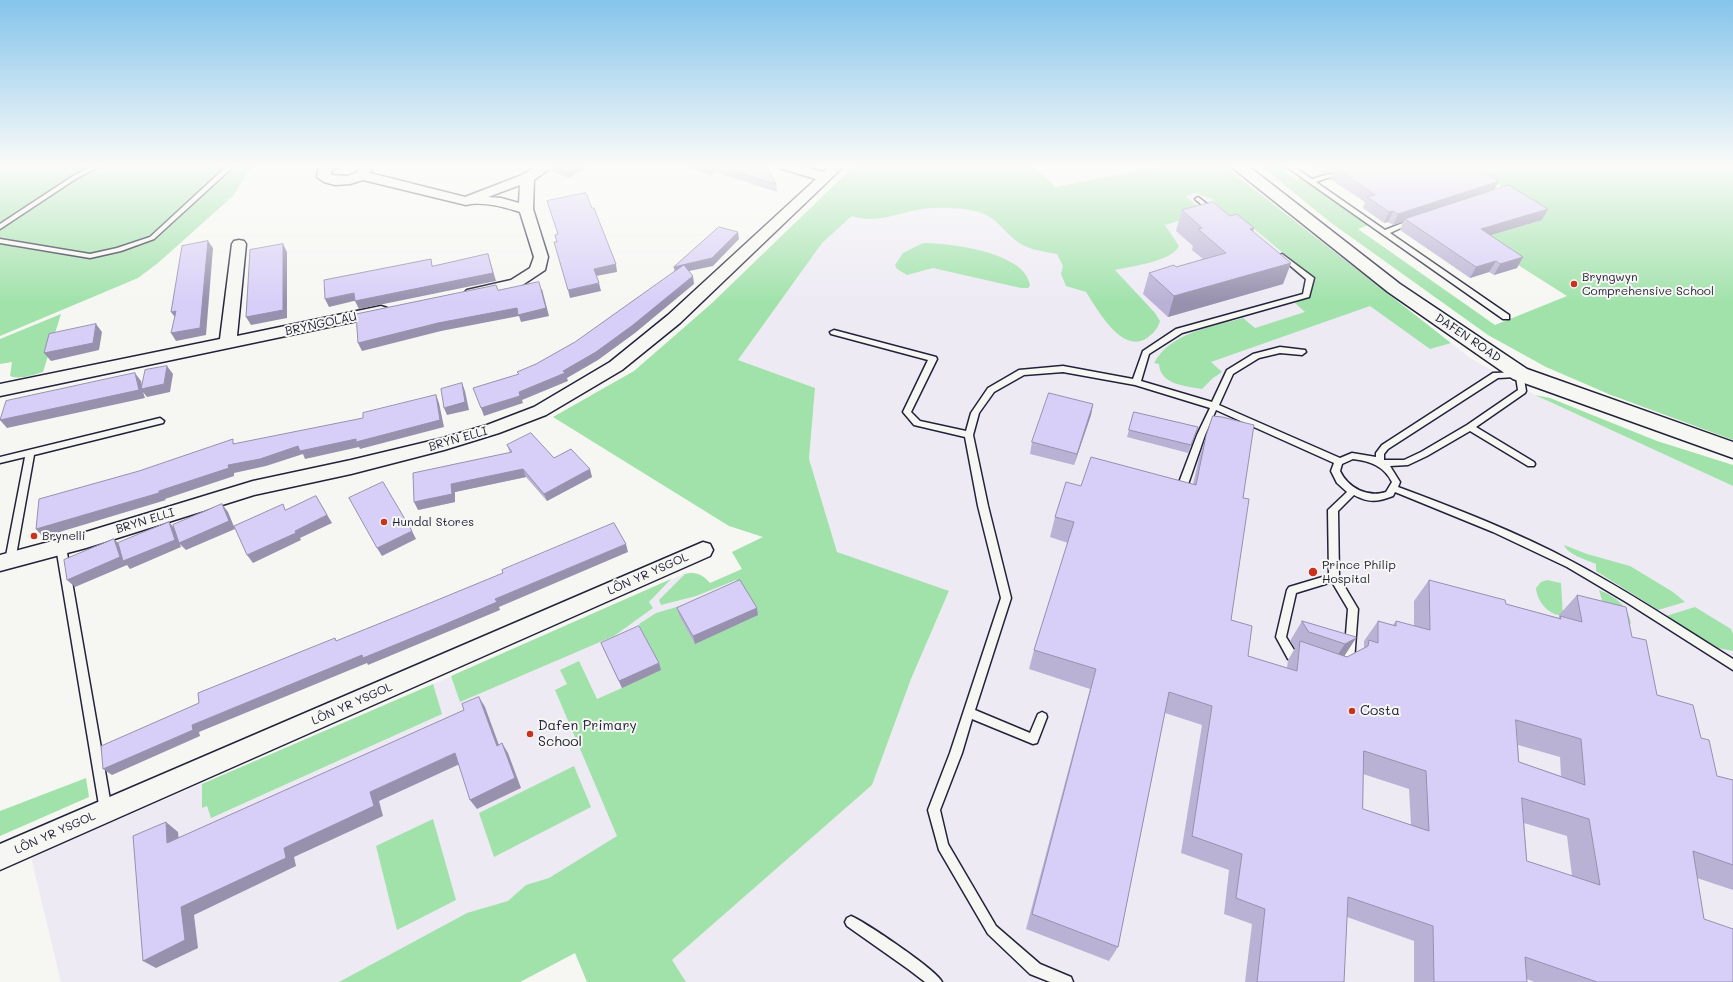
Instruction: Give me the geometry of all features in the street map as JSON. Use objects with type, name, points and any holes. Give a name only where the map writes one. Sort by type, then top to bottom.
[{"type":"street","points":[[454,296],[516,283],[537,270],[541,257],[527,211]]},
{"type":"street","name":"BRYN ELLI","points":[[5,562],[60,547],[253,488],[351,467],[444,444],[493,429],[540,411],[622,362],[674,319],[791,211]]},
{"type":"street","name":"DAFEN ROAD","points":[[1295,211],[1394,288],[1520,374],[1733,450]]},
{"type":"street","points":[[228,343],[239,244]]},
{"type":"street","name":"BRYNGOLAU","points":[[0,390],[400,308]]},
{"type":"street","name":"LÔN YR YSGOL","points":[[0,857],[703,550]]},
{"type":"lane","points":[[0,227],[24,211]]},
{"type":"lane","points":[[0,241],[90,256],[119,250],[152,238],[182,211]]},
{"type":"lane","points":[[1212,211],[1220,217]]},
{"type":"lane","points":[[1352,211],[1506,317]]},
{"type":"lane","points":[[1384,233],[1417,220]]},
{"type":"lane","points":[[1136,382],[1146,353],[1179,331],[1306,295],[1310,278],[1274,249]]},
{"type":"lane","points":[[834,332],[933,359],[907,412],[917,423],[970,434]]},
{"type":"lane","points":[[1179,494],[1201,435],[1230,372],[1256,356],[1280,350],[1302,352]]},
{"type":"lane","points":[[1066,982],[1034,969],[992,930],[943,846],[934,810],[956,752],[1006,598],[983,506],[970,434],[975,413],[991,390],[1022,372],[1063,369],[1136,382],[1214,406],[1338,461]]},
{"type":"lane","points":[[1520,374],[1522,391],[1470,427],[1405,463],[1380,462],[1380,453],[1385,448],[1496,375],[1520,374]]},
{"type":"lane","points":[[0,460],[30,454],[160,421]]},
{"type":"lane","points":[[1470,427],[1531,464]]},
{"type":"lane","points":[[5,562],[30,454]]},
{"type":"lane","points":[[1352,456],[1371,458],[1380,462],[1393,475],[1396,482],[1394,489],[1390,494],[1378,498],[1362,496],[1352,492],[1344,486],[1335,473],[1335,466],[1338,461],[1352,456]]},
{"type":"lane","points":[[1394,489],[1491,526],[1537,548],[1594,578],[1733,665]]},
{"type":"lane","points":[[1333,670],[1349,661],[1353,609],[1334,577],[1333,510],[1352,492]]},
{"type":"lane","points":[[60,547],[106,811]]},
{"type":"lane","points":[[1312,663],[1292,656],[1280,637],[1290,597],[1292,590],[1334,577]]},
{"type":"lane","points":[[969,712],[1033,739],[1042,717]]},
{"type":"lane","points":[[851,922],[913,964],[935,982]]},
{"type":"shaded area","name":"Prince Philip Hospital","points":[[859,211],[1282,211],[1470,358],[1535,395],[1733,486],[1733,982],[686,982],[672,960],[872,785],[911,679],[949,592],[837,553],[809,459],[815,388],[738,360],[822,243]]},
{"type":"shaded area","name":"Dafen Primary School","points":[[763,537],[575,953],[520,982],[61,982],[31,857],[552,633],[681,575],[691,572],[699,574],[710,583],[742,569],[732,552]]},
{"type":"green space","points":[[0,211],[216,211],[158,263],[138,278],[0,336]]},
{"type":"green space","points":[[808,211],[915,211],[877,219],[852,216],[822,243],[738,360],[815,388],[809,459],[837,552],[949,591],[911,679],[872,785],[672,960],[686,982],[587,982],[575,953],[520,982],[339,982],[467,913],[508,901],[526,885],[549,878],[617,836],[555,690],[567,684],[560,670],[579,661],[597,699],[622,688],[642,633],[639,624],[656,613],[742,588],[736,580],[696,596],[661,605],[659,600],[685,574],[699,574],[710,583],[742,569],[732,552],[763,537],[729,526],[553,417],[634,371],[711,304]]},
{"type":"green space","points":[[972,211],[1202,211],[1204,213],[1165,225],[1179,246],[1168,256],[1160,260],[1115,270],[1155,313],[1160,321],[1152,334],[1137,342],[1128,340],[1119,335],[1103,318],[1086,292],[1066,286],[1061,274],[1063,266],[1057,254],[1034,250],[1024,246],[989,216]]},
{"type":"green space","points":[[1223,211],[1282,211],[1451,343],[1430,349],[1370,306],[1211,362],[1222,372],[1213,378],[1202,389],[1182,385],[1169,380],[1160,371],[1159,364],[1154,363],[1161,353],[1171,344],[1193,332],[1243,318],[1255,328],[1305,312],[1295,303],[1309,296],[1312,277],[1252,227],[1229,218]]},
{"type":"green space","points":[[1316,211],[1349,211],[1369,225],[1358,229],[1495,325],[1567,296],[1477,239],[1542,220],[1528,211],[1733,211],[1733,440],[1611,395],[1546,367],[1488,335]]},
{"type":"green space","points":[[923,243],[935,243],[967,248],[1002,257],[1016,265],[1026,274],[1030,286],[1028,288],[1021,288],[933,268],[907,275],[897,269],[895,265],[903,253]]},
{"type":"green space","points":[[61,314],[43,372],[31,376],[10,376],[12,362],[0,364],[0,339]]},
{"type":"green space","points":[[1535,395],[1550,398],[1657,441],[1733,465],[1733,486]]},
{"type":"green space","points":[[1564,545],[1587,554],[1630,566],[1673,592],[1685,602],[1658,610],[1596,571],[1596,564],[1569,552]]},
{"type":"green space","points":[[671,579],[649,602],[653,608],[614,636],[460,702],[451,676]]},
{"type":"green space","points":[[1547,580],[1561,583],[1563,616],[1553,613],[1541,603],[1536,588],[1541,582]]},
{"type":"green space","points":[[1599,590],[1610,595],[1624,607],[1631,623],[1626,628],[1610,628]]},
{"type":"green space","points":[[1695,607],[1731,629],[1733,634],[1733,651],[1718,648],[1666,616]]},
{"type":"green space","points":[[433,684],[442,714],[211,818],[207,806],[202,808],[202,784]]},
{"type":"green space","points":[[574,766],[591,807],[494,857],[479,813]]},
{"type":"green space","points":[[86,778],[89,797],[0,836],[0,811]]},
{"type":"green space","points":[[433,819],[456,900],[397,930],[376,846]]},
{"type":"building","points":[[550,211],[595,211],[616,264],[594,269],[599,283],[568,290],[554,242],[557,242],[555,235],[558,234]]},
{"type":"building","points":[[1183,211],[1224,211],[1230,216],[1237,214],[1254,228],[1250,229],[1291,263],[1174,296],[1149,273],[1174,265],[1176,267],[1226,253],[1198,229],[1202,228]]},
{"type":"building","points":[[1387,211],[1408,211],[1398,214],[1393,211]]},
{"type":"building","points":[[1430,211],[1542,211],[1481,229],[1523,257],[1500,264],[1496,261],[1476,267],[1405,219]]},
{"type":"building","points":[[719,227],[738,232],[712,258],[674,267]]},
{"type":"building","points":[[208,241],[200,328],[171,333],[176,311],[171,312],[182,246]]},
{"type":"building","points":[[283,244],[283,310],[246,317],[250,250]]},
{"type":"building","points":[[488,254],[493,273],[355,301],[354,293],[325,299],[324,280],[431,259],[432,266]]},
{"type":"building","points":[[684,265],[693,276],[633,325],[596,352],[563,371],[565,373],[519,392],[520,396],[481,408],[473,388],[519,374],[517,372],[536,364],[575,342]]},
{"type":"building","points":[[539,282],[546,308],[518,315],[517,308],[438,323],[358,343],[356,314],[496,285],[498,290]]},
{"type":"building","points":[[96,324],[93,343],[44,353],[49,334]]},
{"type":"building","points":[[167,366],[164,384],[141,389],[145,370]]},
{"type":"building","points":[[135,373],[139,390],[0,420],[6,401]]},
{"type":"building","points":[[462,383],[465,402],[444,408],[441,389]]},
{"type":"building","points":[[1049,393],[1093,404],[1077,454],[1032,442]]},
{"type":"building","points":[[436,395],[440,420],[356,442],[356,439],[300,451],[298,446],[260,459],[228,465],[229,468],[159,491],[159,493],[36,529],[39,499],[139,471],[233,439],[233,444],[363,418],[363,413]]},
{"type":"building","points":[[1134,412],[1198,427],[1191,445],[1129,430]]},
{"type":"building","points":[[1213,416],[1254,425],[1243,498],[1249,499],[1231,620],[1252,626],[1248,656],[1297,671],[1300,641],[1347,657],[1368,646],[1369,640],[1378,643],[1378,621],[1396,626],[1396,621],[1430,630],[1429,580],[1505,600],[1506,604],[1561,619],[1560,616],[1582,622],[1577,595],[1626,607],[1632,637],[1646,640],[1657,695],[1693,705],[1701,738],[1709,740],[1717,776],[1733,780],[1733,865],[1693,851],[1704,919],[1733,929],[1733,982],[1597,982],[1525,957],[1527,982],[1434,982],[1433,926],[1348,897],[1344,982],[1257,982],[1265,909],[1236,898],[1242,854],[1192,836],[1212,706],[1169,692],[1118,947],[1032,914],[1096,669],[1034,650],[1074,522],[1055,517],[1066,482],[1081,486],[1091,457],[1196,485],[1206,436]],"holes":[[[1516,720],[1581,739],[1585,785],[1519,762]],[[1364,751],[1426,771],[1429,831],[1363,809]],[[1522,798],[1589,819],[1600,885],[1527,861]]]},
{"type":"building","points":[[531,433],[554,458],[571,449],[590,469],[544,494],[523,469],[451,484],[452,494],[414,502],[413,473],[512,452],[507,445]]},
{"type":"building","name":"Hundal Stores","points":[[383,482],[412,531],[377,548],[349,498]]},
{"type":"building","points":[[316,496],[327,515],[295,531],[296,533],[247,555],[234,526],[283,504],[285,510]]},
{"type":"building","points":[[222,504],[229,521],[179,543],[173,525]]},
{"type":"building","points":[[169,522],[175,540],[123,561],[118,543]]},
{"type":"building","points":[[614,523],[626,544],[495,599],[497,602],[441,626],[363,658],[362,655],[192,725],[193,730],[103,769],[101,746],[199,703],[198,693],[335,638],[336,641],[413,610],[503,573],[502,570]]},
{"type":"building","points":[[114,539],[120,557],[67,580],[64,560]]},
{"type":"building","points":[[740,580],[757,608],[693,636],[677,608]]},
{"type":"building","points":[[1302,621],[1356,638],[1345,644],[1309,632]]},
{"type":"building","points":[[639,626],[659,663],[619,681],[601,643]]},
{"type":"building","points":[[479,697],[497,746],[502,743],[515,778],[470,800],[455,753],[370,792],[374,806],[284,848],[286,858],[181,907],[185,940],[143,961],[133,836],[166,822],[167,843],[464,710],[462,704]]},
{"type":"place","name":"Bryngwyn Comprehensive School","points":[[1574,284]]},
{"type":"place","name":"Hundal Stores","points":[[384,522]]},
{"type":"place","name":"Brynelli","points":[[34,536]]},
{"type":"place","name":"Prince Philip Hospital","points":[[1313,572]]},
{"type":"place","name":"Costa","points":[[1352,711]]},
{"type":"place","name":"Dafen Primary School","points":[[530,734]]}]
